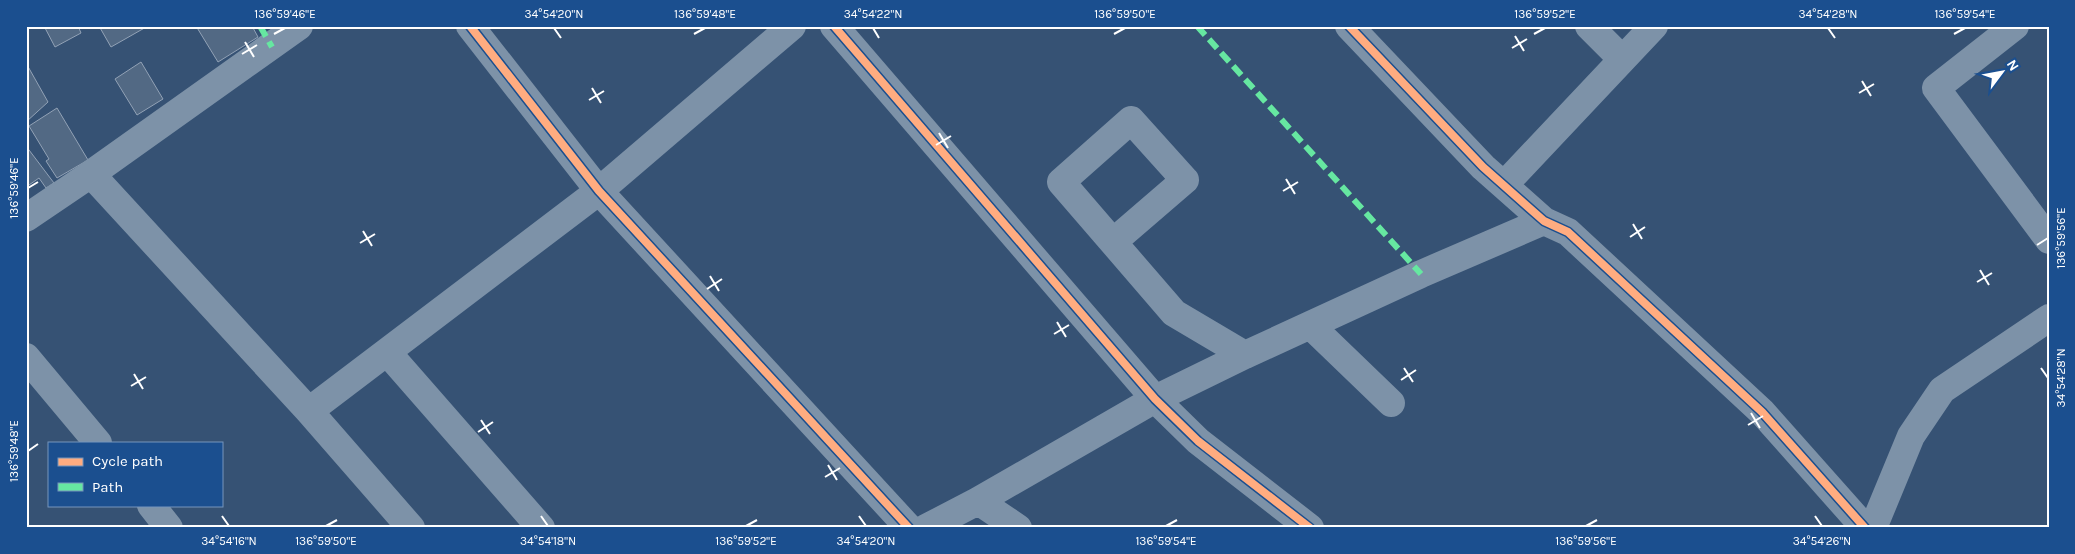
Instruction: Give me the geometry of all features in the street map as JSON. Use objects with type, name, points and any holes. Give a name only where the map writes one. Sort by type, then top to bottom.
[{"type":"street","points":[[26,218],[299,26]]},
{"type":"street","points":[[470,26],[599,191],[909,528]]},
{"type":"street","points":[[309,411],[599,191],[792,26]]},
{"type":"street","points":[[834,26],[1155,399],[1198,441],[1310,528]]},
{"type":"street","points":[[1349,26],[1483,167],[1544,220],[1568,232],[1762,412],[1865,528]]},
{"type":"street","points":[[1589,26],[1622,59]]},
{"type":"street","points":[[1504,185],[1654,26]]},
{"type":"street","points":[[2015,26],[1936,88],[2049,240]]},
{"type":"street","points":[[1113,242],[1185,180],[1131,120],[1061,182],[1174,313],[1245,355]]},
{"type":"street","points":[[91,174],[309,411],[411,528]]},
{"type":"street","points":[[926,528],[978,501],[1155,399],[1420,274],[1544,220]]},
{"type":"street","points":[[1873,528],[1911,436],[1942,390],[2049,318]]},
{"type":"street","points":[[1310,325],[1391,403]]},
{"type":"street","points":[[387,352],[542,528]]},
{"type":"street","points":[[26,357],[97,442]]},
{"type":"street","points":[[978,501],[1018,528]]},
{"type":"street","points":[[151,506],[170,528]]},
{"type":"building","points":[[44,26],[78,26],[81,33],[55,47]]},
{"type":"building","points":[[99,26],[148,26],[111,47]]},
{"type":"building","points":[[196,26],[252,26],[258,37],[218,62]]},
{"type":"building","points":[[141,62],[163,99],[137,115],[115,79]]},
{"type":"building","points":[[26,63],[48,102],[26,122]]},
{"type":"building","points":[[57,108],[88,160],[57,178],[46,161],[49,159],[29,126]]},
{"type":"building","points":[[26,146],[54,183],[46,188],[39,178],[26,187]]},
{"type":"marked path","points":[[260,26],[272,47]]},
{"type":"marked path","points":[[1197,26],[1421,274]]},
{"type":"cycle path","points":[[470,26],[599,191],[909,528]]},
{"type":"cycle path","points":[[834,26],[1155,399],[1198,441],[1310,528]]},
{"type":"cycle path","points":[[1349,26],[1483,167],[1544,221],[1568,232],[1762,412],[1865,528]]}]
